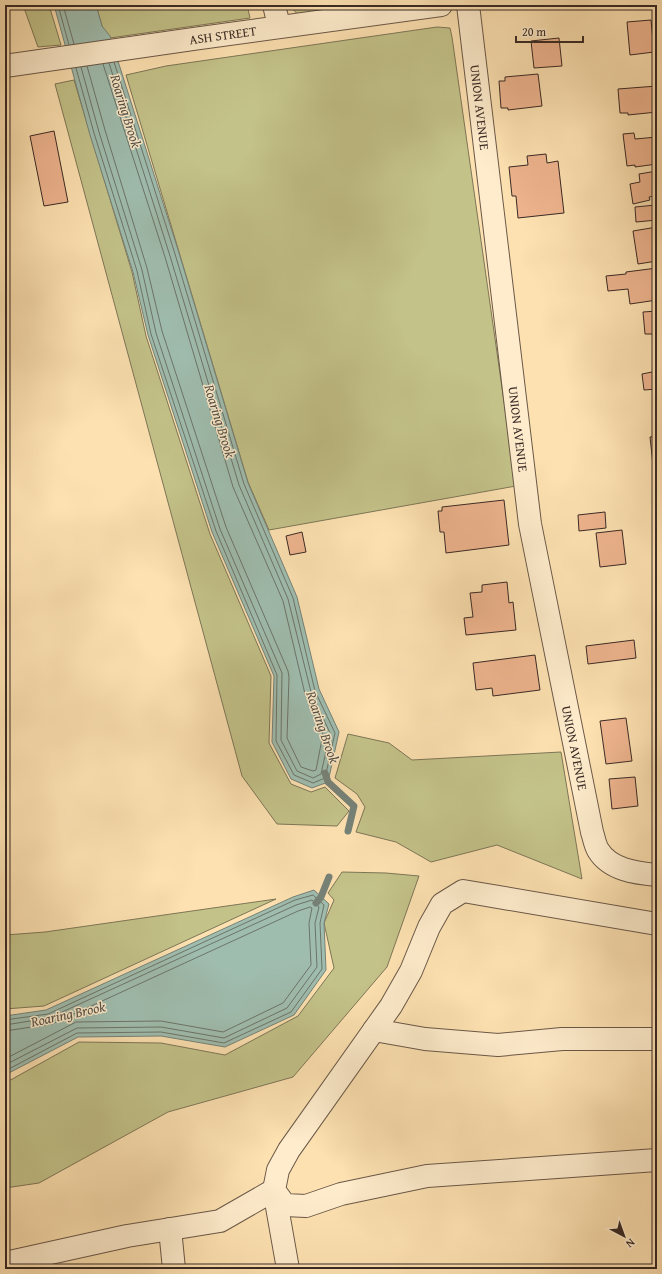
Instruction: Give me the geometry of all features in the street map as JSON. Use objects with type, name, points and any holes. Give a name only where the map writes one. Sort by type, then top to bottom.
[{"type":"street","points":[[274,5],[279,26]]},
{"type":"street","name":"ASH STREET","points":[[5,66],[151,46],[279,26],[441,5]]},
{"type":"street","name":"UNION AVENUE","points":[[468,5],[530,524],[592,832],[598,849],[606,860],[624,869],[657,875]]},
{"type":"street","points":[[288,1269],[274,1190],[278,1170],[289,1150],[391,1006],[411,971],[429,927],[442,904],[463,891],[657,924]]},
{"type":"street","points":[[374,1030],[425,1040],[498,1045],[562,1039],[657,1039]]},
{"type":"street","points":[[274,1190],[285,1205],[306,1206],[341,1194],[427,1176],[657,1160]]},
{"type":"street","points":[[5,1263],[127,1236],[220,1220],[274,1190]]},
{"type":"street","points":[[170,1229],[174,1269]]},
{"type":"shaded area","points":[[23,5],[49,5],[61,45],[38,47]]},
{"type":"shaded area","points":[[96,5],[247,5],[250,18],[110,38],[102,26]]},
{"type":"shaded area","points":[[289,5],[405,5],[303,20]]},
{"type":"shaded area","points":[[437,27],[450,28],[452,37],[516,486],[269,530],[248,482],[126,75],[166,66]]},
{"type":"shaded area","points":[[74,80],[132,272],[146,336],[210,534],[271,676],[269,743],[291,784],[311,792],[325,787],[349,811],[337,826],[277,824],[242,776],[55,84]]},
{"type":"shaded area","points":[[348,734],[389,743],[412,760],[561,752],[582,879],[497,845],[431,862],[396,842],[356,832],[365,807],[357,794],[335,778]]},
{"type":"shaded area","points":[[342,872],[386,873],[419,876],[387,967],[293,1077],[168,1112],[39,1183],[5,1188],[5,1083],[79,1042],[161,1043],[225,1055],[298,1016],[334,968],[324,923],[334,900],[328,893]]},
{"type":"shaded area","points":[[276,899],[44,1006],[5,1009],[5,935],[45,932]]},
{"type":"water","points":[[54,5],[96,5],[102,26],[110,36],[179,253],[248,483],[297,597],[319,689],[339,732],[328,782],[312,788],[291,779],[272,742],[274,676],[212,532],[148,335],[133,272],[90,135]]},
{"type":"water","points":[[314,890],[329,904],[324,923],[326,970],[294,1015],[225,1047],[161,1036],[78,1037],[5,1075],[5,1016],[46,1010],[293,897]]},
{"type":"building","points":[[651,20],[654,52],[630,55],[627,22]]},
{"type":"building","points":[[559,38],[562,66],[534,68],[531,41]]},
{"type":"building","points":[[538,74],[542,106],[508,110],[508,108],[501,108],[499,81],[505,81],[505,77]]},
{"type":"building","points":[[657,86],[657,112],[628,115],[628,113],[620,113],[618,89]]},
{"type":"building","points":[[54,131],[68,202],[44,206],[30,136]]},
{"type":"building","points":[[634,133],[635,139],[657,137],[657,164],[635,167],[635,165],[627,166],[623,134]]},
{"type":"building","points":[[546,154],[547,163],[558,161],[564,213],[518,218],[516,196],[512,196],[509,167],[528,165],[527,156]]},
{"type":"building","points":[[657,171],[657,196],[649,197],[650,200],[633,204],[630,184],[640,182],[639,174]]},
{"type":"building","points":[[656,205],[657,220],[636,222],[635,207]]},
{"type":"building","points":[[657,227],[657,261],[638,264],[633,231]]},
{"type":"building","points":[[657,268],[657,300],[630,304],[628,289],[608,291],[606,276]]},
{"type":"building","points":[[657,311],[657,340],[653,340],[653,334],[645,334],[643,312]]},
{"type":"building","points":[[657,371],[657,389],[644,390],[642,374]]},
{"type":"building","points":[[657,436],[657,473],[654,473],[650,437]]},
{"type":"building","points":[[504,500],[509,545],[446,553],[444,532],[440,532],[438,511],[442,511],[442,507]]},
{"type":"building","points":[[605,512],[606,528],[579,531],[578,515]]},
{"type":"building","points":[[622,530],[626,564],[600,567],[596,533]]},
{"type":"building","points":[[302,532],[306,552],[290,555],[286,536]]},
{"type":"building","points":[[507,582],[509,603],[513,602],[516,630],[466,635],[464,618],[473,617],[470,593],[482,592],[482,585]]},
{"type":"building","points":[[634,640],[636,658],[588,664],[586,646]]},
{"type":"building","points":[[535,655],[540,690],[493,696],[492,688],[476,690],[473,663]]},
{"type":"building","points":[[626,718],[632,761],[606,764],[600,721]]},
{"type":"building","points":[[635,777],[638,806],[612,809],[609,779]]},
{"type":"waterway","name":"Roaring Brook","points":[[325,773],[328,782],[354,806],[348,831]]},
{"type":"waterway","name":"Roaring Brook","points":[[316,903],[321,897],[329,877]]}]
